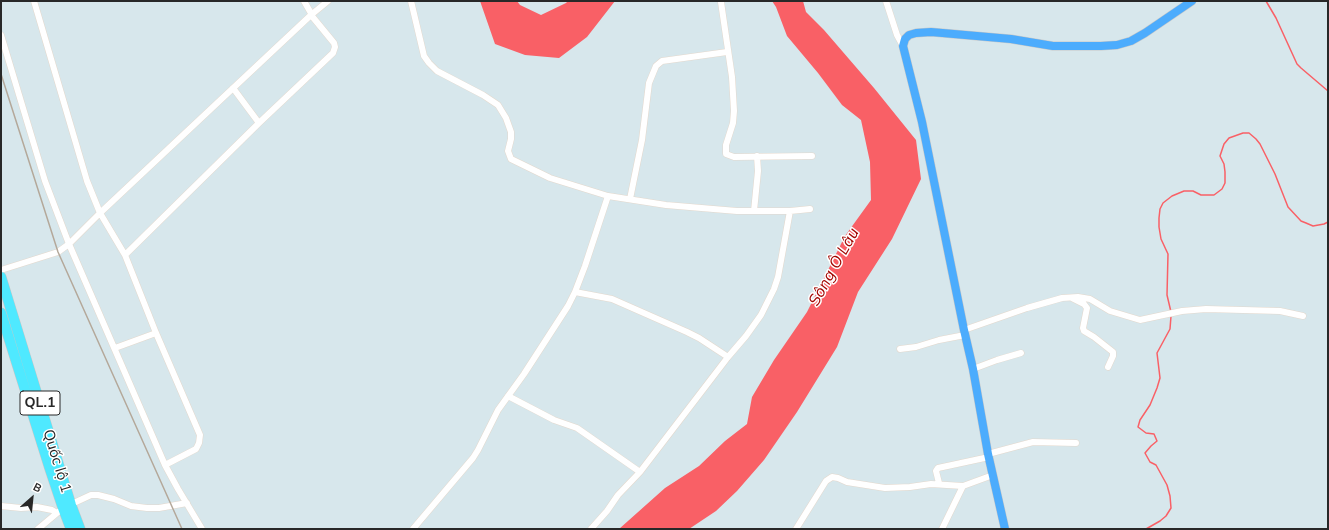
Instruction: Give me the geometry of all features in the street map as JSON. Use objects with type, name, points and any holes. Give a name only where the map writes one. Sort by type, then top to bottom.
[{"type":"highway","name":"Quốc lộ 1","points":[[1,277],[63,509],[80,529]]},
{"type":"highway","name":"Quốc lộ 1","points":[[1,313],[4,336],[63,509],[72,529]]},
{"type":"main road","points":[[1005,529],[988,456],[973,369],[964,333],[922,122],[903,46],[905,39],[909,35],[916,33],[930,32],[1011,39],[1053,46],[1117,45],[1131,41],[1146,33],[1192,1]]},
{"type":"street","points":[[34,1],[87,180],[100,213],[126,255],[156,333],[200,435],[199,443],[196,449],[165,465]]},
{"type":"street","points":[[126,255],[259,123],[333,53],[335,47],[334,43],[312,15],[304,1]]},
{"type":"street","points":[[1,270],[58,252],[69,244],[233,88],[328,1]]},
{"type":"street","points":[[411,1],[424,56],[429,64],[437,71],[483,95],[498,105],[506,118],[511,132],[508,151],[511,159],[550,178],[608,196],[690,208],[754,211],[790,211],[810,209]]},
{"type":"street","points":[[886,1],[897,35],[903,46]]},
{"type":"street","points":[[721,2],[727,52],[732,77],[734,111],[733,123],[726,145],[726,154],[734,157],[812,156]]},
{"type":"street","points":[[1,35],[45,181],[69,244],[165,465],[202,529]]},
{"type":"street","points":[[630,199],[642,140],[649,83],[656,66],[662,61],[727,52]]},
{"type":"street","points":[[233,88],[259,123]]},
{"type":"street","points":[[754,211],[758,171],[757,156]]},
{"type":"street","points":[[413,529],[473,458],[494,417],[538,354],[575,292],[608,196]]},
{"type":"street","points":[[591,529],[618,495],[640,472],[756,322],[774,289],[781,266],[790,211]]},
{"type":"street","points":[[575,292],[612,299],[693,335],[728,357]]},
{"type":"street","points":[[1070,297],[1084,304],[1087,308],[1083,328],[1084,331],[1113,352],[1113,356],[1108,367]]},
{"type":"street","points":[[900,349],[916,347],[964,333],[1027,308],[1070,297],[1090,299],[1110,311],[1140,320],[1182,311],[1206,309],[1280,311],[1304,316]]},
{"type":"street","points":[[115,348],[156,333]]},
{"type":"street","points":[[973,369],[1021,353]]},
{"type":"street","points":[[508,396],[554,420],[577,428],[640,472]]},
{"type":"street","points":[[939,484],[936,471],[938,468],[988,456],[1033,442],[1076,443]]},
{"type":"street","points":[[796,529],[826,481],[832,477],[847,482],[885,488],[939,484],[963,486],[993,475]]},
{"type":"street","points":[[942,529],[963,486]]},
{"type":"street","points":[[38,529],[63,509],[95,494],[133,506],[159,508],[187,503]]},
{"type":"street","points":[[1,506],[21,508],[38,507],[52,510],[63,509]]},
{"type":"water","points":[[480,1],[517,1],[520,5],[541,15],[568,1],[615,1],[587,37],[559,58],[525,55],[495,44]]},
{"type":"water","name":"Sông Ô Lâu","points":[[772,1],[803,1],[806,12],[824,30],[874,88],[916,140],[921,179],[892,239],[858,292],[837,347],[797,412],[764,460],[737,491],[716,511],[689,529],[619,529],[665,488],[699,466],[725,441],[747,424],[752,397],[774,360],[807,312],[845,236],[871,200],[870,162],[861,120],[842,105],[787,36],[776,7]]},
{"type":"waterway","points":[[1266,1],[1276,18],[1297,64],[1328,91]]},
{"type":"waterway","points":[[1171,312],[1167,295],[1168,254],[1161,239],[1159,227],[1160,209],[1163,203],[1172,196],[1184,191],[1193,191],[1201,195],[1214,195],[1222,189],[1225,183],[1225,172],[1224,164],[1220,156],[1224,144],[1229,138],[1243,133],[1249,133],[1260,144],[1275,174],[1288,207],[1301,221],[1313,226],[1328,222]]},
{"type":"waterway","points":[[1146,529],[1166,516],[1171,508],[1167,485],[1156,465],[1150,462],[1145,453],[1157,441],[1154,434],[1146,433],[1138,427],[1140,420],[1150,405],[1160,378],[1157,353],[1170,329],[1171,316]]},
{"type":"railway","points":[[1,74],[58,252],[182,529]]}]
